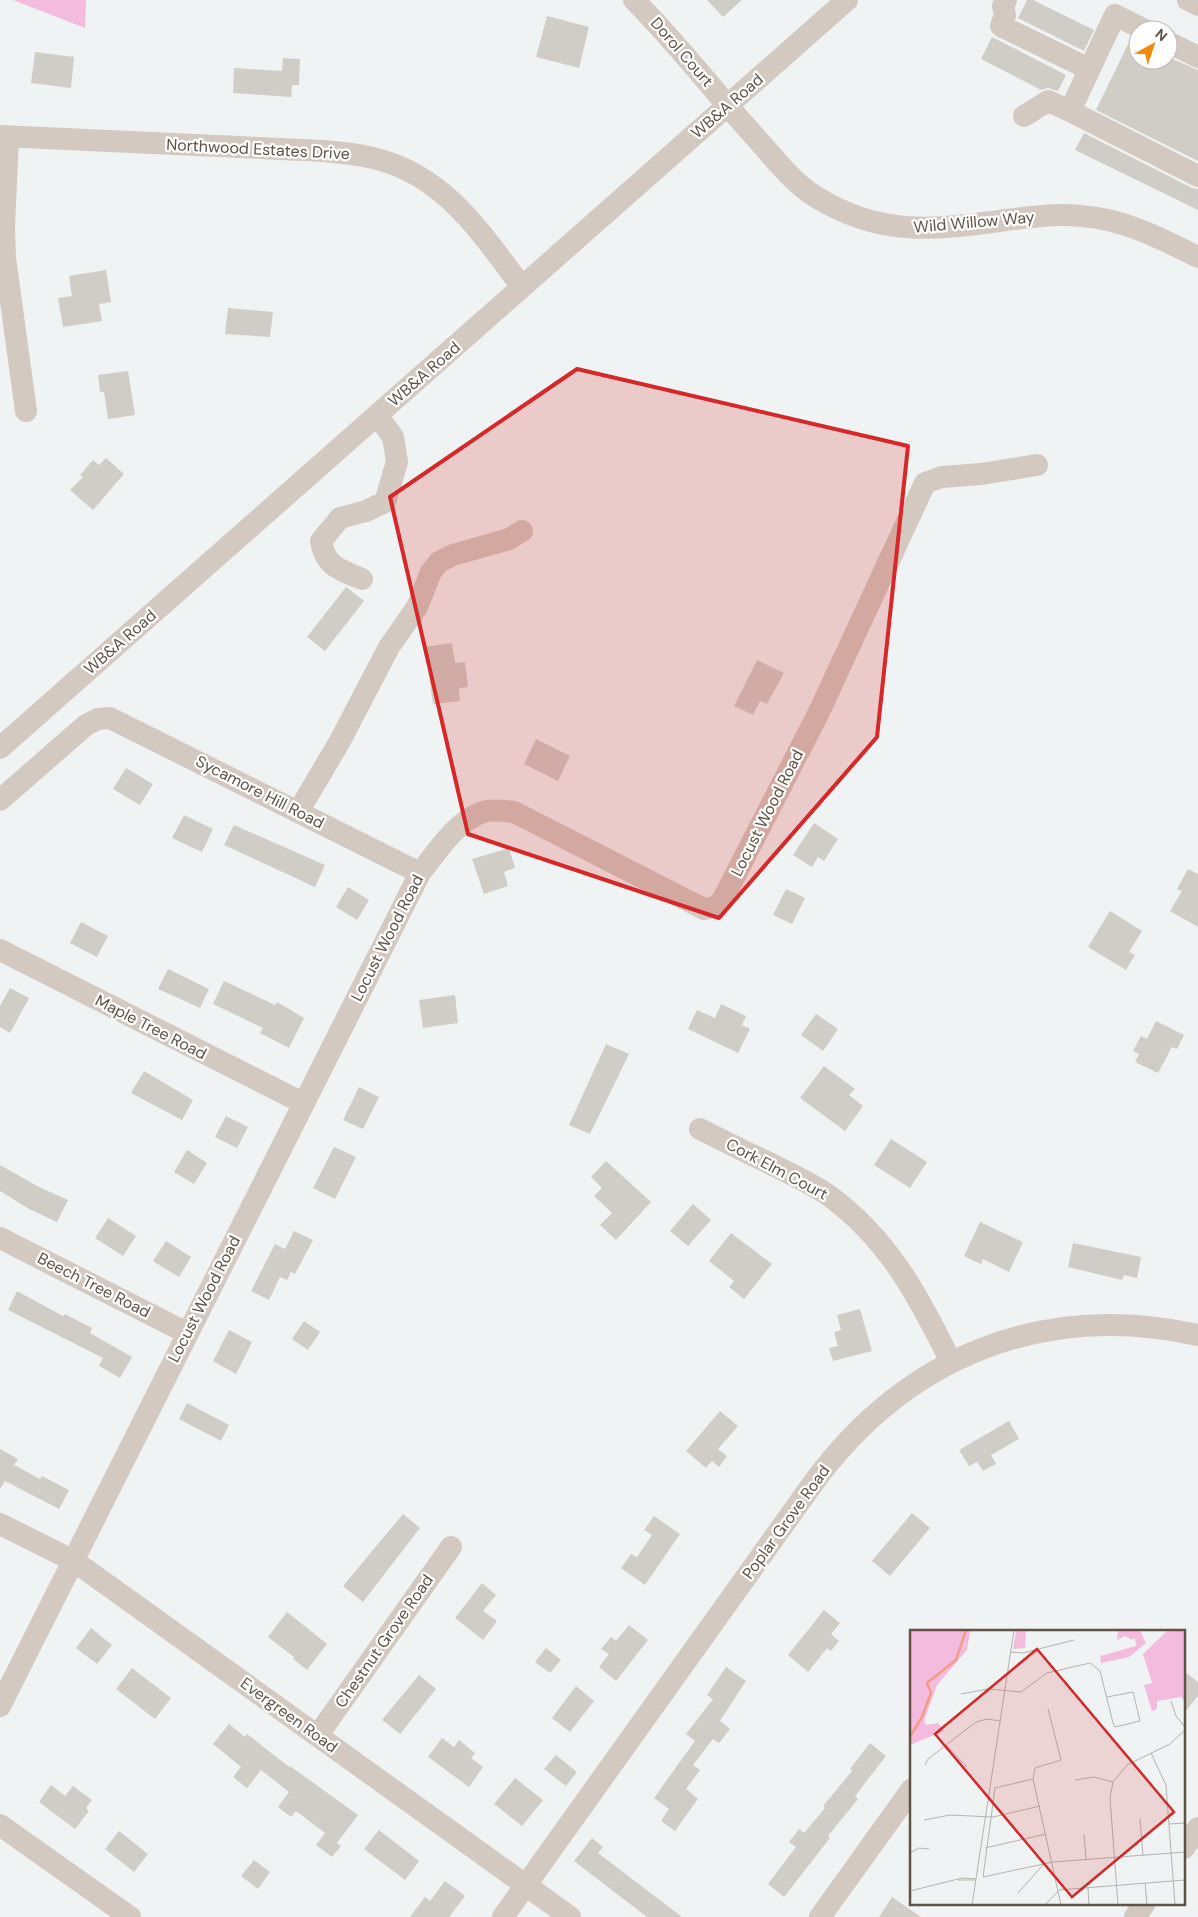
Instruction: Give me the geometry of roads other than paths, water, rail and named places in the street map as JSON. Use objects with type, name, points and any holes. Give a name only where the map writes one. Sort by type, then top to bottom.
[{"type":"street","name":"Dorol Court","points":[[634,0],[678,46],[728,105]]},
{"type":"street","name":"WB&A Road","points":[[0,748],[847,0]]},
{"type":"street","points":[[1188,0],[1198,5]]},
{"type":"street","points":[[1010,5],[1001,26],[1089,69]]},
{"type":"street","points":[[1070,111],[1115,15],[1128,22]]},
{"type":"street","points":[[1178,47],[1198,57]]},
{"type":"street","points":[[1024,116],[1048,101],[1198,176]]},
{"type":"street","name":"Wild Willow Way","points":[[728,105],[790,176],[814,196],[857,218],[906,228],[930,229],[1040,216],[1103,218],[1145,231],[1198,257]]},
{"type":"street","points":[[4,137],[5,258],[26,411]]},
{"type":"street","name":"Northwood Estates Drive","points":[[4,137],[324,151],[378,159],[423,178],[444,193],[481,232],[522,286]]},
{"type":"street","points":[[362,579],[337,568],[323,554],[321,541],[340,518],[366,511],[384,502],[397,462],[393,437],[377,415]]},
{"type":"street","name":"Locust Wood Road","points":[[0,1706],[420,873],[450,836],[468,820],[484,812],[499,810],[514,812],[704,909],[715,907],[722,901],[819,712],[924,484],[942,477],[981,474],[1037,465]]},
{"type":"street","points":[[298,812],[340,740],[389,647],[417,607],[431,572],[439,562],[453,555],[509,539],[522,531]]},
{"type":"street","name":"Sycamore Hill Road","points":[[0,800],[86,725],[98,719],[110,718],[420,873]]},
{"type":"street","name":"Maple Tree Road","points":[[0,950],[303,1103]]},
{"type":"street","name":"Cork Elm Court","points":[[700,1129],[796,1176],[827,1194],[853,1215],[875,1236],[908,1281],[951,1362]]},
{"type":"street","name":"Beech Tree Road","points":[[0,1238],[187,1332]]},
{"type":"street","name":"Poplar Grove Road","points":[[504,1917],[835,1454],[877,1412],[909,1387],[951,1362],[972,1352],[1004,1341],[1064,1328],[1120,1325],[1148,1326],[1198,1335]]},
{"type":"street","name":"Evergreen Road","points":[[0,1524],[74,1561],[570,1917]]},
{"type":"street","name":"Chestnut Grove Road","points":[[318,1736],[451,1547]]},
{"type":"street","points":[[820,1917],[910,1792]]},
{"type":"street","points":[[0,1825],[130,1917]]},
{"type":"street","points":[[1186,1845],[1198,1828]]},
{"type":"street","points":[[1135,1917],[1144,1904]]}]
